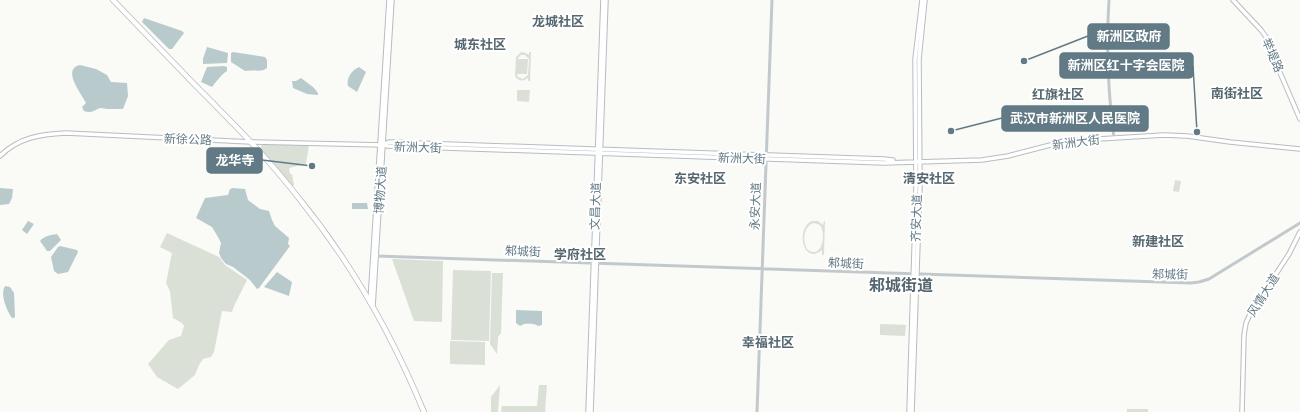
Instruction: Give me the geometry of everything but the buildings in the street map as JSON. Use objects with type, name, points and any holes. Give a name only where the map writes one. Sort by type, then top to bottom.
[{"type":"highway","points":[[113,0],[251,142],[310,212],[339,253],[373,308],[403,365],[424,412]]},
{"type":"main road","name":"博物大道","points":[[373,308],[388,0]]},
{"type":"main road","name":"博物大道","points":[[370,303],[392,0]]},
{"type":"main road","name":"文昌大道","points":[[599,151],[602,0]]},
{"type":"main road","name":"文昌大道","points":[[591,412],[599,151],[606,0]]},
{"type":"main road","name":"齐安大道","points":[[918,161],[916,59],[922,0]]},
{"type":"main road","name":"齐安大道","points":[[912,412],[918,161],[918,66],[925,0]]},
{"type":"main road","name":"举堤路","points":[[1233,0],[1266,37],[1300,119]]},
{"type":"main road","name":"新徐公路","points":[[0,156],[11,147],[26,139],[37,136],[58,134],[251,142],[381,145]]},
{"type":"main road","name":"新洲大街","points":[[381,145],[389,142],[766,157],[884,159],[900,162],[991,159],[1066,141],[1179,135],[1236,143],[1300,149]]},
{"type":"main road","name":"风情大道","points":[[1242,412],[1244,335],[1246,323],[1251,312],[1289,254],[1300,232]]},
{"type":"main road","name":"文昌大道","points":[[588,412],[595,263]]},
{"type":"main road","name":"齐安大道","points":[[909,412],[916,275]]},
{"type":"street","name":"永安大道","points":[[757,412],[772,0]]},
{"type":"street","points":[[1109,0],[1109,95],[1114,138]]},
{"type":"street","name":"邾城街","points":[[376,256],[1195,283],[1209,279],[1300,223]]},
{"type":"shaded area","points":[[144,18],[184,33],[172,49],[169,49],[142,22]]},
{"type":"shaded area","points":[[207,47],[228,53],[227,63],[203,64]]},
{"type":"shaded area","points":[[233,52],[265,57],[267,60],[267,68],[262,70],[245,71],[231,62],[231,53]]},
{"type":"shaded area","points":[[521,52],[529,55],[529,52],[531,52],[530,81],[528,81],[528,78],[519,80],[516,78],[516,57]],"holes":[[[521,55],[525,55],[529,59],[528,75],[523,79],[518,77],[517,74],[527,74],[528,59],[517,59]]]},
{"type":"shaded area","points":[[80,65],[96,69],[107,75],[111,82],[127,83],[128,96],[123,109],[100,108],[91,112],[84,111],[82,107],[86,103],[72,76],[72,71],[75,67]]},
{"type":"shaded area","points":[[207,67],[227,67],[227,71],[212,87],[201,82]]},
{"type":"shaded area","points":[[359,67],[366,72],[357,92],[348,86],[348,80],[354,70]]},
{"type":"shaded area","points":[[301,78],[313,87],[318,95],[307,94],[293,88],[292,81],[296,81]]},
{"type":"shaded area","points":[[517,90],[530,90],[529,102],[517,101]]},
{"type":"shaded area","points":[[262,144],[309,145],[306,164],[289,168],[294,185],[292,187],[260,149]]},
{"type":"shaded area","points":[[1175,180],[1181,181],[1179,192],[1173,191]]},
{"type":"shaded area","points":[[0,188],[13,189],[12,198],[9,204],[0,205]]},
{"type":"shaded area","points":[[230,189],[245,189],[248,200],[260,209],[269,211],[275,226],[289,238],[288,244],[290,246],[257,289],[250,280],[233,267],[226,264],[219,253],[221,243],[212,227],[196,218],[205,198],[228,195]]},
{"type":"shaded area","points":[[352,203],[367,203],[368,209],[352,209]]},
{"type":"shaded area","points":[[28,221],[34,224],[27,234],[22,230]]},
{"type":"shaded area","points":[[812,221],[818,221],[823,225],[825,221],[824,255],[822,255],[822,250],[815,254],[806,250],[803,237],[807,225]],"holes":[[[814,223],[820,225],[823,240],[819,249],[816,252],[812,252],[807,249],[805,245],[805,233],[811,224]]]},
{"type":"shaded area","points":[[167,233],[219,257],[225,265],[247,280],[232,312],[222,311],[214,352],[211,357],[203,359],[195,375],[178,389],[157,377],[148,364],[169,340],[181,336],[184,326],[182,323],[173,318],[170,291],[166,283],[172,253],[160,247]]},
{"type":"shaded area","points":[[57,234],[61,240],[50,251],[47,251],[40,241],[50,235]]},
{"type":"shaded area","points":[[60,246],[77,250],[78,252],[68,272],[58,274],[54,271],[51,257]]},
{"type":"shaded area","points":[[392,259],[443,261],[442,322],[414,321]]},
{"type":"shaded area","points":[[453,270],[491,271],[489,341],[451,340]]},
{"type":"shaded area","points":[[277,272],[292,282],[289,296],[264,287]]},
{"type":"shaded area","points":[[492,273],[503,273],[501,333],[498,337],[497,354],[490,344]]},
{"type":"shaded area","points":[[5,286],[10,287],[14,293],[14,318],[12,318],[4,302],[3,293]]},
{"type":"shaded area","points":[[516,310],[542,311],[542,325],[538,326],[533,324],[524,324],[520,326],[516,323]]},
{"type":"shaded area","points":[[880,324],[906,325],[905,336],[880,335]]},
{"type":"shaded area","points":[[450,341],[485,342],[485,365],[450,364]]},
{"type":"shaded area","points":[[500,385],[498,412],[491,412],[491,397]]},
{"type":"shaded area","points":[[539,385],[547,385],[545,412],[501,412],[502,406],[537,406]]},
{"type":"shaded area","points":[[1127,409],[1148,409],[1148,412],[1127,412]]},
{"type":"place","name":"新洲区政府","points":[[1024,61]]},
{"type":"place","name":"武汉市新洲区人民医院","points":[[951,131]]},
{"type":"place","name":"新洲区红十字会医院","points":[[1197,132]]},
{"type":"place","name":"龙华寺","points":[[312,166]]},
{"type":"district","name":"龙城社区","points":[[558,21]]},
{"type":"district","name":"城东社区","points":[[480,44]]},
{"type":"district","name":"南街社区","points":[[1237,93]]},
{"type":"district","name":"红旗社区","points":[[1058,94]]},
{"type":"district","name":"东安社区","points":[[700,178]]},
{"type":"district","name":"清安社区","points":[[929,178]]},
{"type":"district","name":"新建社区","points":[[1158,241]]},
{"type":"district","name":"学府社区","points":[[580,254]]},
{"type":"district","name":"邾城街道","points":[[901,285]]},
{"type":"district","name":"幸福社区","points":[[768,342]]}]
